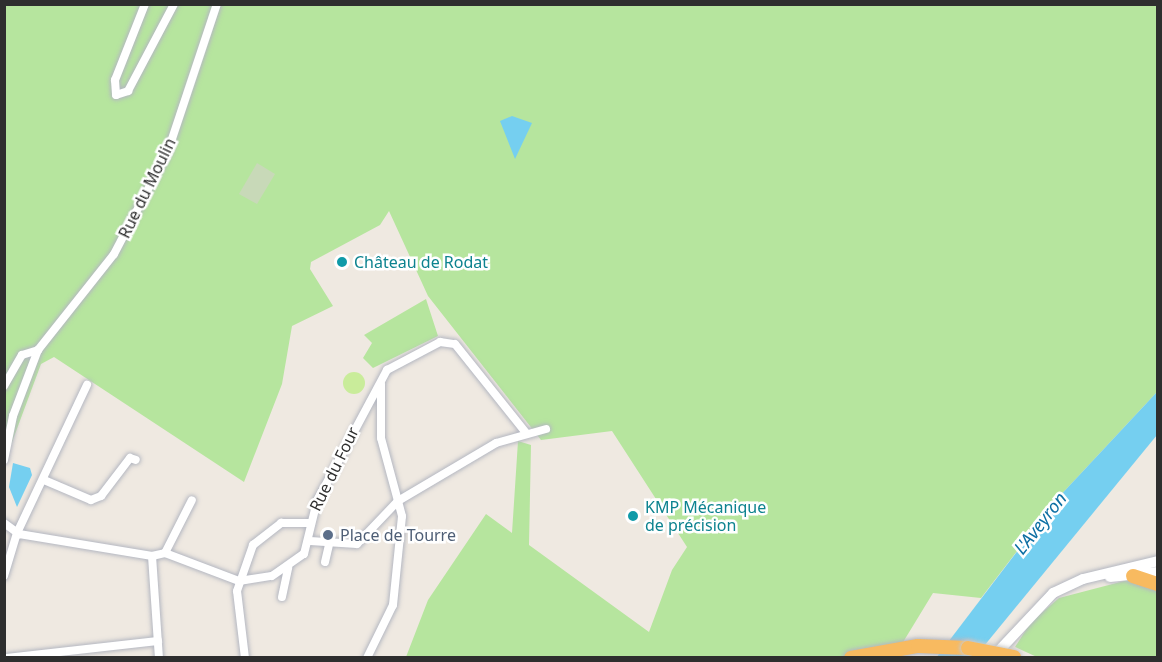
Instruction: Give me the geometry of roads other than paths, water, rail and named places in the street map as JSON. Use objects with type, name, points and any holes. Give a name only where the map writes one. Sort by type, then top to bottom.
[{"type":"highway","points":[[1133,576],[1158,584]]},
{"type":"highway","points":[[859,657],[891,649],[944,646],[1016,657]]},
{"type":"street","points":[[145,4],[115,80],[116,95],[128,91],[174,4]]},
{"type":"street","name":"Rue du Moulin","points":[[38,350],[119,245],[168,151],[217,4]]},
{"type":"street","name":"Rue du Four","points":[[309,523],[360,416],[387,370],[447,341],[526,434]]},
{"type":"street","points":[[4,386],[22,355],[38,350]]},
{"type":"street","points":[[4,460],[13,416],[38,350]]},
{"type":"street","points":[[367,657],[393,605],[402,516],[381,438],[381,383]]},
{"type":"street","points":[[4,576],[17,533],[87,385]]},
{"type":"street","points":[[310,541],[357,544],[399,501],[479,451],[546,429]]},
{"type":"street","points":[[44,480],[91,500],[101,496],[130,458],[136,460]]},
{"type":"street","points":[[165,553],[192,500]]},
{"type":"street","points":[[4,523],[17,533],[152,556],[165,553],[239,581],[288,568],[304,554],[310,541],[309,523],[281,523],[263,532],[239,581],[236,612],[245,657]]},
{"type":"street","points":[[325,562],[330,541]]},
{"type":"street","points":[[152,556],[159,657]]},
{"type":"street","points":[[993,657],[1034,608],[1083,579],[1158,561]]},
{"type":"street","points":[[282,597],[288,568]]},
{"type":"street","points":[[1083,579],[1158,572]]},
{"type":"street","points":[[6,657],[158,641]]},
{"type":"street","points":[[71,657],[78,650]]},
{"type":"water","points":[[512,116],[532,123],[515,159],[500,121]]},
{"type":"water","name":"L'Aveyron","points":[[1157,392],[1157,435],[975,657],[936,658],[1057,499]]},
{"type":"water","points":[[13,463],[30,468],[32,475],[17,507],[9,487]]},
{"type":"place","name":"Château de Rodat","points":[[342,262]]},
{"type":"place","name":"KMP Mécanique de précision","points":[[633,516]]},
{"type":"place","name":"Place de Tourre","points":[[328,535]]}]
